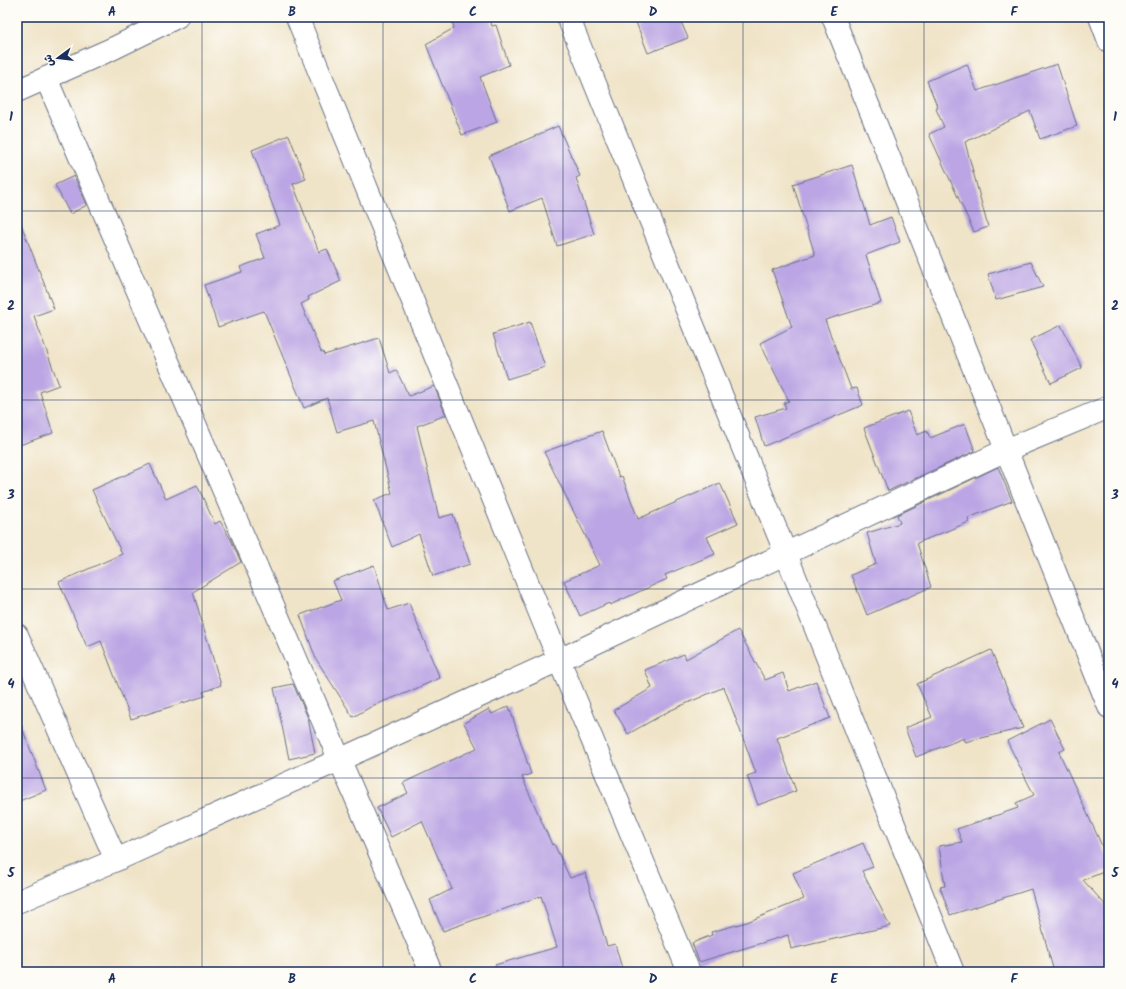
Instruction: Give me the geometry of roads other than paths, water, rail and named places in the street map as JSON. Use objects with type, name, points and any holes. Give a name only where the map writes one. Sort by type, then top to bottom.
[{"type":"street","points":[[17,91],[114,48],[177,17]]},
{"type":"street","points":[[296,17],[559,660],[689,972]]},
{"type":"street","points":[[568,17],[786,554],[953,972]]},
{"type":"street","points":[[833,17],[1109,707]]},
{"type":"street","points":[[1100,17],[1109,41]]},
{"type":"street","points":[[46,78],[431,972]]},
{"type":"street","points":[[17,902],[116,860],[340,760],[559,660],[1006,450],[1109,407]]},
{"type":"street","points":[[17,635],[116,860]]}]
